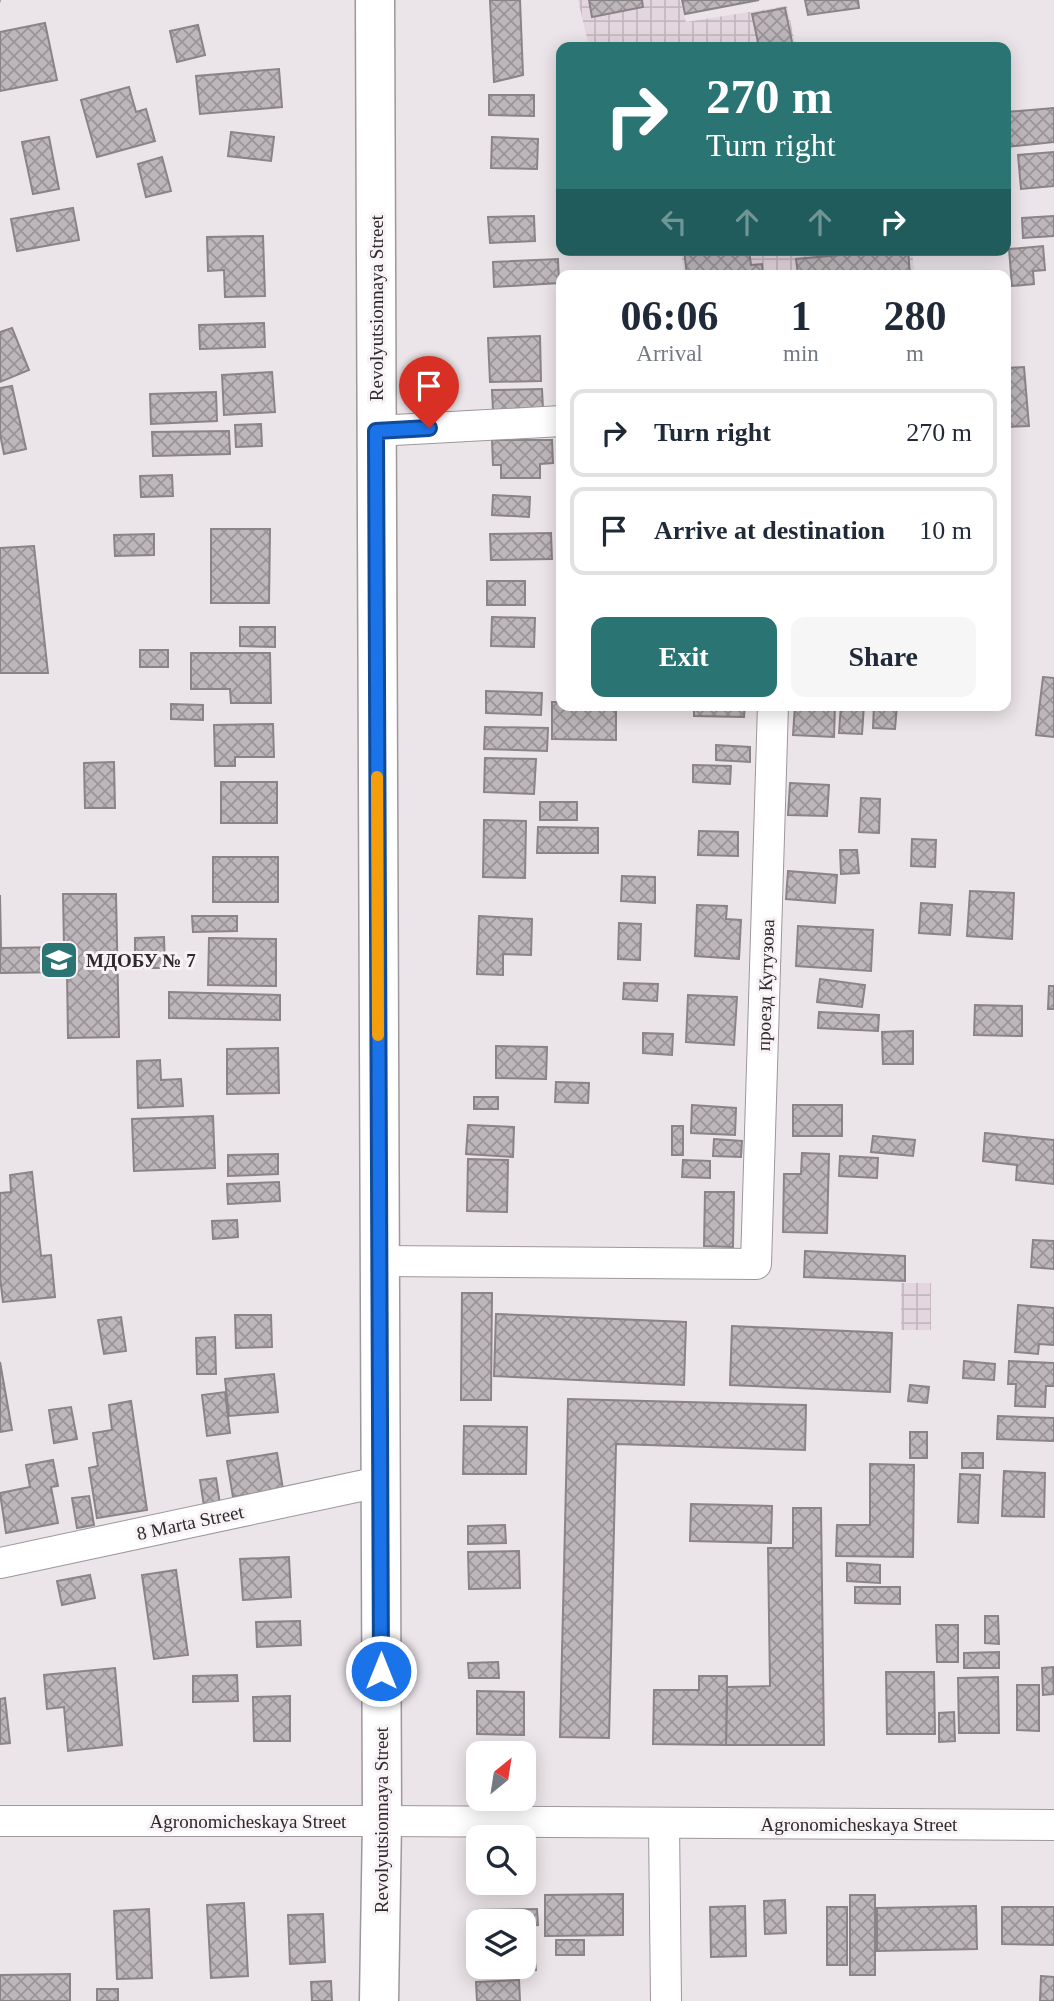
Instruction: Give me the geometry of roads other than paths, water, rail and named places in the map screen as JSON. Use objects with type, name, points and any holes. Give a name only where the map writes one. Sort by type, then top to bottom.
[{"type":"street","name":"Revolyutsionnaya Street","points":[[375,0],[382,1821],[379,2001]]},
{"type":"street","points":[[376,431],[556,421]]},
{"type":"street","name":"проезд Кутузова","points":[[379,1261],[756,1264],[773,711]]},
{"type":"street","name":"8 Marta Street","points":[[0,1563],[379,1482]]},
{"type":"street","name":"Agronomicheskaya Street","points":[[0,1821],[1054,1825]]},
{"type":"street","points":[[664,1823],[666,2001]]},
{"type":"place","name":"МДОБУ № 7","points":[[59,960]]}]
